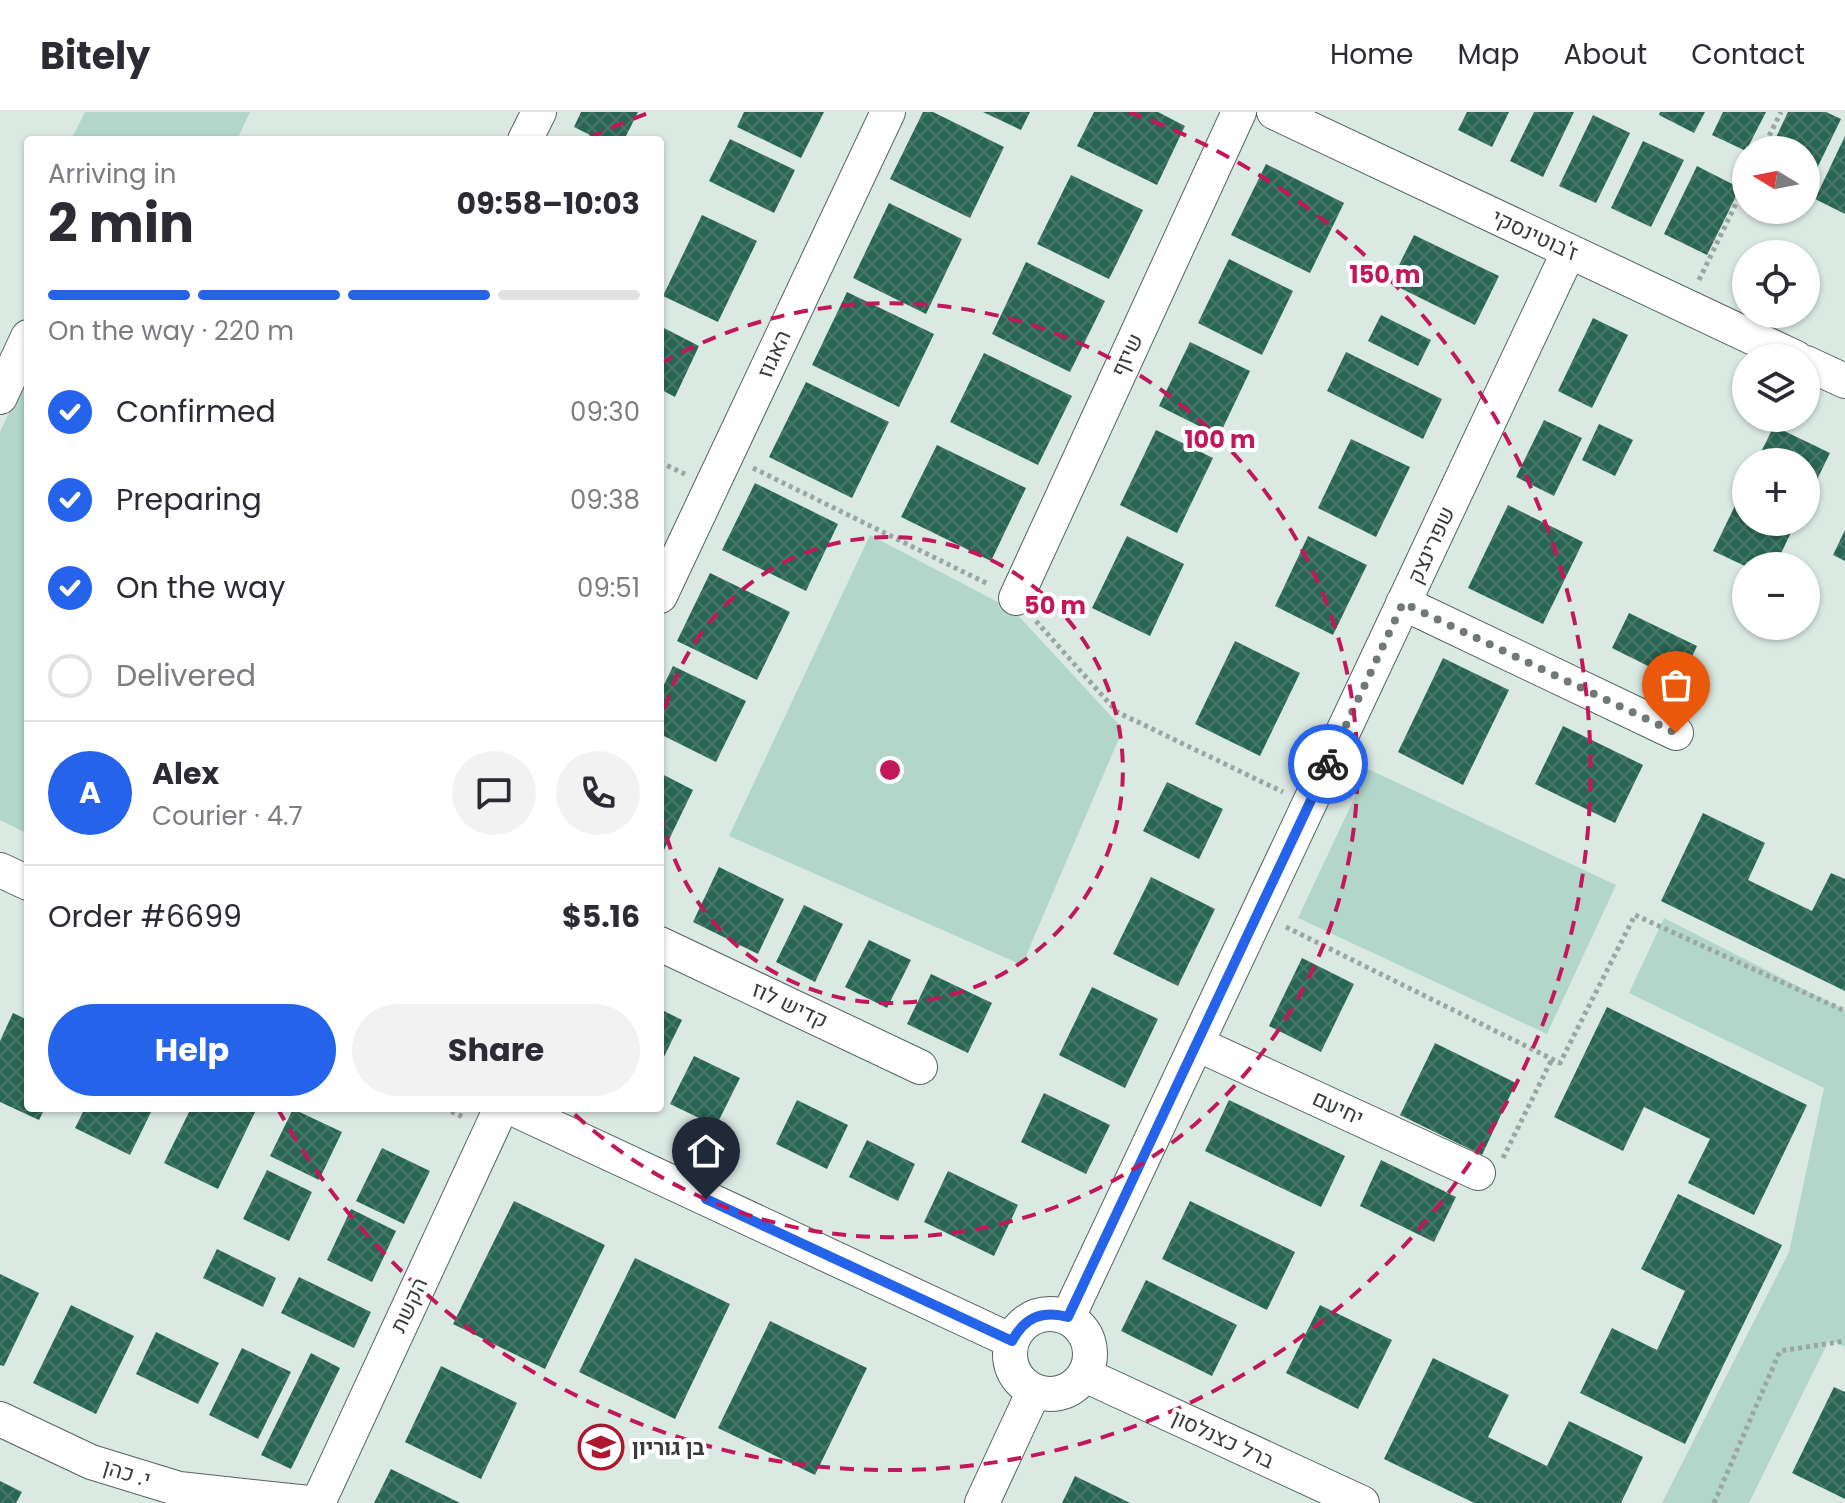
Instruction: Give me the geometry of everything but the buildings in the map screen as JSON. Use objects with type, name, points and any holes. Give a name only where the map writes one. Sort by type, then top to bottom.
[{"type":"street","points":[[527,136],[539,112]]},
{"type":"street","name":"האגוז","points":[[664,588],[888,112]]},
{"type":"street","name":"שיזף","points":[[1016,598],[1239,112]]},
{"type":"street","name":"ז'בוטינסקי","points":[[1280,113],[1766,344]]},
{"type":"street","name":"שפרינצק","points":[[1068,1317],[1569,251]]},
{"type":"street","points":[[0,397],[24,346]]},
{"type":"street","points":[[1820,369],[1845,381]]},
{"type":"street","points":[[1403,603],[1676,733]]},
{"type":"street","points":[[0,870],[24,881]]},
{"type":"street","name":"קדיש לוז","points":[[664,946],[920,1067]]},
{"type":"street","name":"יחיעם","points":[[1197,1044],[1489,1170]]},
{"type":"street","name":"הקשת","points":[[318,1503],[499,1112]]},
{"type":"street","points":[[521,1112],[1012,1341]]},
{"type":"street","points":[[1041,1314],[1068,1317],[1086,1334],[1090,1362],[1085,1375],[1075,1386],[1062,1393],[1048,1395],[1034,1391],[1020,1381],[1013,1369],[1010,1355],[1012,1341],[1028,1320],[1041,1314]]},
{"type":"street","name":"ברל כצנלסון","points":[[1085,1375],[1362,1503]]},
{"type":"street","points":[[982,1503],[1034,1391]]},
{"type":"street","name":"י. כהן","points":[[0,1419],[91,1462],[179,1489],[309,1503]]},
{"type":"path","points":[[1769,136],[1781,112]]},
{"type":"path","points":[[1686,306],[1732,212]]},
{"type":"path","points":[[1258,913],[1560,1063],[1635,915],[1845,1011]]},
{"type":"path","points":[[1489,1170],[1552,1059]]},
{"type":"path","points":[[1714,1503],[1780,1351],[1845,1341]]},
{"type":"green space","points":[[85,112],[250,112],[239,136],[73,136]]},
{"type":"green space","points":[[24,381],[24,832],[0,820],[0,432]]},
{"type":"green space","points":[[870,535],[1013,610],[1123,729],[1022,965],[729,836]]},
{"type":"green space","points":[[1368,769],[1616,885],[1547,1034],[1298,918]]},
{"type":"green space","points":[[1664,918],[1845,1010],[1845,1347],[1829,1340],[1749,1503],[1662,1503],[1789,1252],[1824,1088],[1629,993]]},
{"type":"way so far","points":[[1328,764],[1403,603],[1676,733]]},
{"type":"place","name":"בן גוריון","points":[[601,1447]]},
{"type":"route","points":[[706,1199],[1012,1341],[1028,1320],[1041,1314],[1068,1317],[1328,764]]}]
